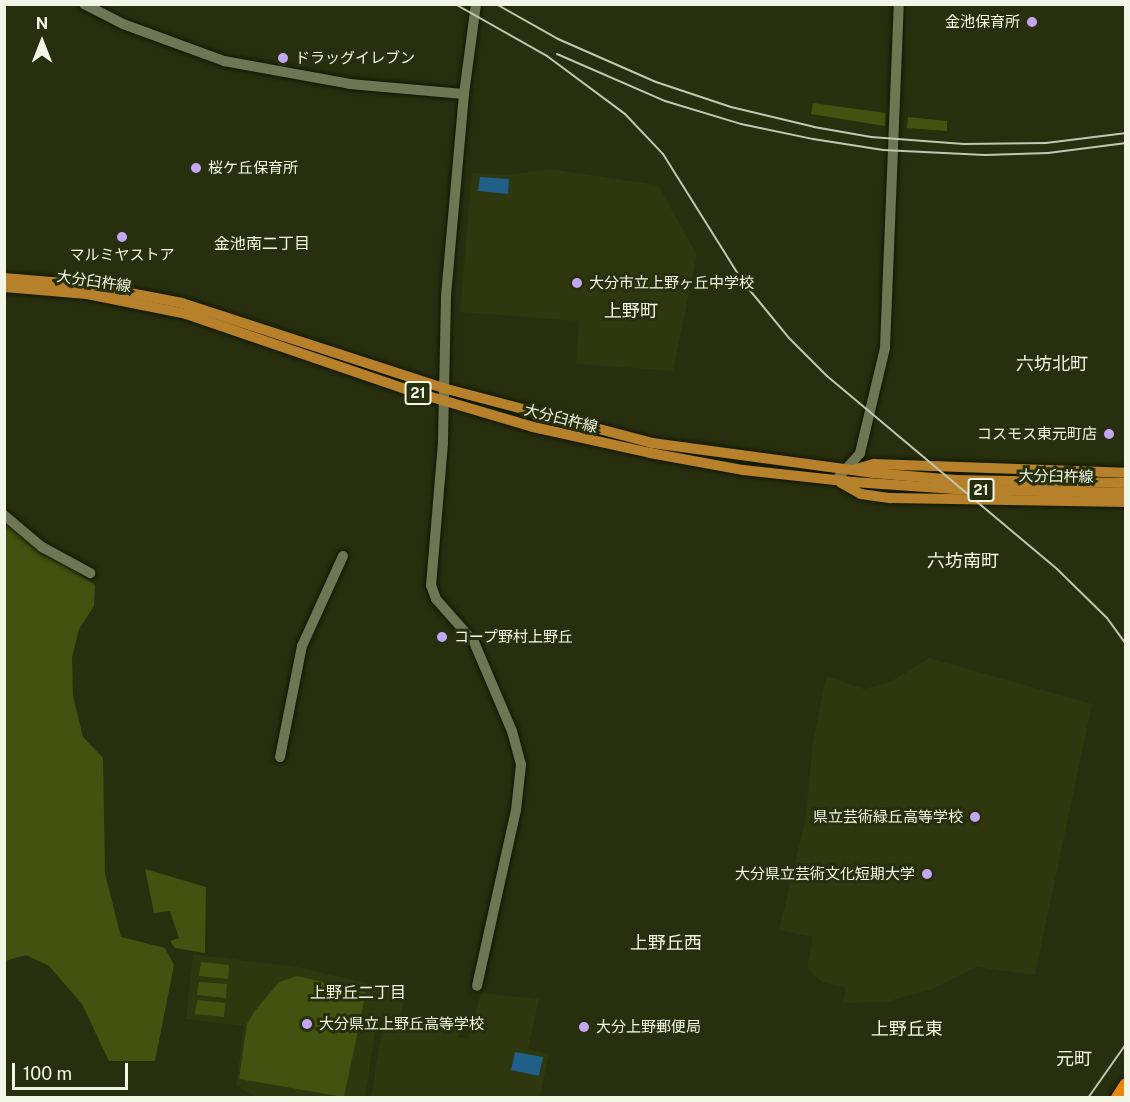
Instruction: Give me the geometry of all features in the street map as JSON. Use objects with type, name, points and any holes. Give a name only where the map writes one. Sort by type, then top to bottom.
[{"type":"highway","points":[[1118,1098],[1125,1085]]},
{"type":"main road","name":"大分臼杵線","points":[[4,278],[88,285],[182,303],[443,388],[652,443],[847,471],[956,480],[1125,483]]},
{"type":"main road","name":"大分臼杵線","points":[[4,287],[87,294],[186,314],[442,400],[598,443],[743,470],[955,489],[1125,493]]},
{"type":"main road","points":[[847,471],[874,464],[1125,473]]},
{"type":"main road","points":[[836,480],[861,494],[891,498],[1125,502]]},
{"type":"street","points":[[84,4],[123,24],[224,61],[350,84],[464,94]]},
{"type":"street","points":[[476,4],[464,94],[442,400],[432,589],[474,642],[515,739],[521,765],[516,810],[477,986]]},
{"type":"street","points":[[836,480],[847,471],[866,437],[885,348],[898,4]]},
{"type":"street","points":[[4,515],[42,547],[90,573]]},
{"type":"street","points":[[280,758],[302,646],[343,556]]},
{"type":"shaded area","points":[[813,103],[886,113],[885,126],[811,114]]},
{"type":"shaded area","points":[[908,117],[947,121],[947,131],[907,128]]},
{"type":"shaded area","name":"大分市立上野ヶ丘中学校","points":[[550,169],[658,185],[697,255],[673,371],[576,364],[579,321],[460,312],[472,173],[506,175]]},
{"type":"shaded area","points":[[4,523],[95,585],[94,606],[79,629],[72,657],[73,696],[83,737],[103,758],[105,873],[121,937],[165,948],[174,965],[155,1061],[109,1061],[82,1004],[49,966],[26,955],[5,961]]},
{"type":"shaded area","points":[[929,658],[1092,704],[1035,975],[977,967],[932,989],[886,1002],[843,1003],[846,988],[822,982],[807,968],[813,937],[779,930],[805,821],[813,742],[826,676],[864,689],[890,682]]},
{"type":"shaded area","points":[[145,869],[206,887],[205,953],[175,948],[170,941],[179,938],[170,911],[154,913]]},
{"type":"shaded area","name":"大分県立上野丘高等学校","points":[[193,954],[297,967],[405,992],[401,1014],[377,1020],[365,1097],[257,1097],[236,1086],[244,1026],[186,1019]]},
{"type":"shaded area","points":[[201,962],[229,965],[228,979],[199,976]]},
{"type":"shaded area","points":[[297,976],[366,992],[344,1097],[239,1079],[247,1024],[279,982]]},
{"type":"shaded area","points":[[199,982],[227,984],[226,998],[197,995]]},
{"type":"shaded area","name":"大分県立上野丘高等学校","points":[[481,993],[539,999],[528,1049],[549,1054],[540,1097],[371,1098],[382,1030],[405,1023],[460,1030],[458,1037],[468,1039]]},
{"type":"shaded area","points":[[197,1000],[225,1003],[224,1017],[195,1014]]},
{"type":"water","points":[[480,177],[509,179],[508,194],[478,191]]},
{"type":"water","points":[[515,1052],[543,1057],[539,1076],[511,1070]]},
{"type":"railway","points":[[455,4],[547,56],[625,114],[663,154],[743,282],[789,338],[827,376],[1057,569],[1107,618],[1126,644]]},
{"type":"railway","points":[[496,4],[558,39],[656,82],[731,107],[814,127],[871,137],[964,144],[1046,143],[1126,133]]},
{"type":"railway","points":[[557,54],[665,101],[741,124],[883,150],[985,155],[1048,153],[1126,143]]},
{"type":"railway","points":[[1088,1098],[1126,1044]]},
{"type":"place","name":"金池保育所","points":[[1032,22]]},
{"type":"place","name":"ドラッグイレブン","points":[[283,58]]},
{"type":"place","name":"桜ケ丘保育所","points":[[196,168]]},
{"type":"place","name":"マルミヤストア","points":[[122,237]]},
{"type":"place","name":"大分市立上野ヶ丘中学校","points":[[577,283]]},
{"type":"place","name":"コスモス東元町店","points":[[1109,434]]},
{"type":"place","name":"コープ野村上野丘","points":[[442,637]]},
{"type":"place","name":"県立芸術緑丘高等学校","points":[[975,817]]},
{"type":"place","name":"大分県立芸術文化短期大学","points":[[927,874]]},
{"type":"place","name":"大分県立上野丘高等学校","points":[[307,1024]]},
{"type":"place","name":"大分上野郵便局","points":[[584,1027]]},
{"type":"district","name":"金池南二丁目","points":[[262,244]]},
{"type":"district","name":"上野町","points":[[631,311]]},
{"type":"district","name":"六坊北町","points":[[1052,364]]},
{"type":"district","name":"六坊南町","points":[[963,561]]},
{"type":"district","name":"上野丘西","points":[[666,943]]},
{"type":"district","name":"上野丘二丁目","points":[[358,993]]},
{"type":"district","name":"上野丘東","points":[[907,1029]]},
{"type":"district","name":"元町","points":[[1074,1059]]}]
